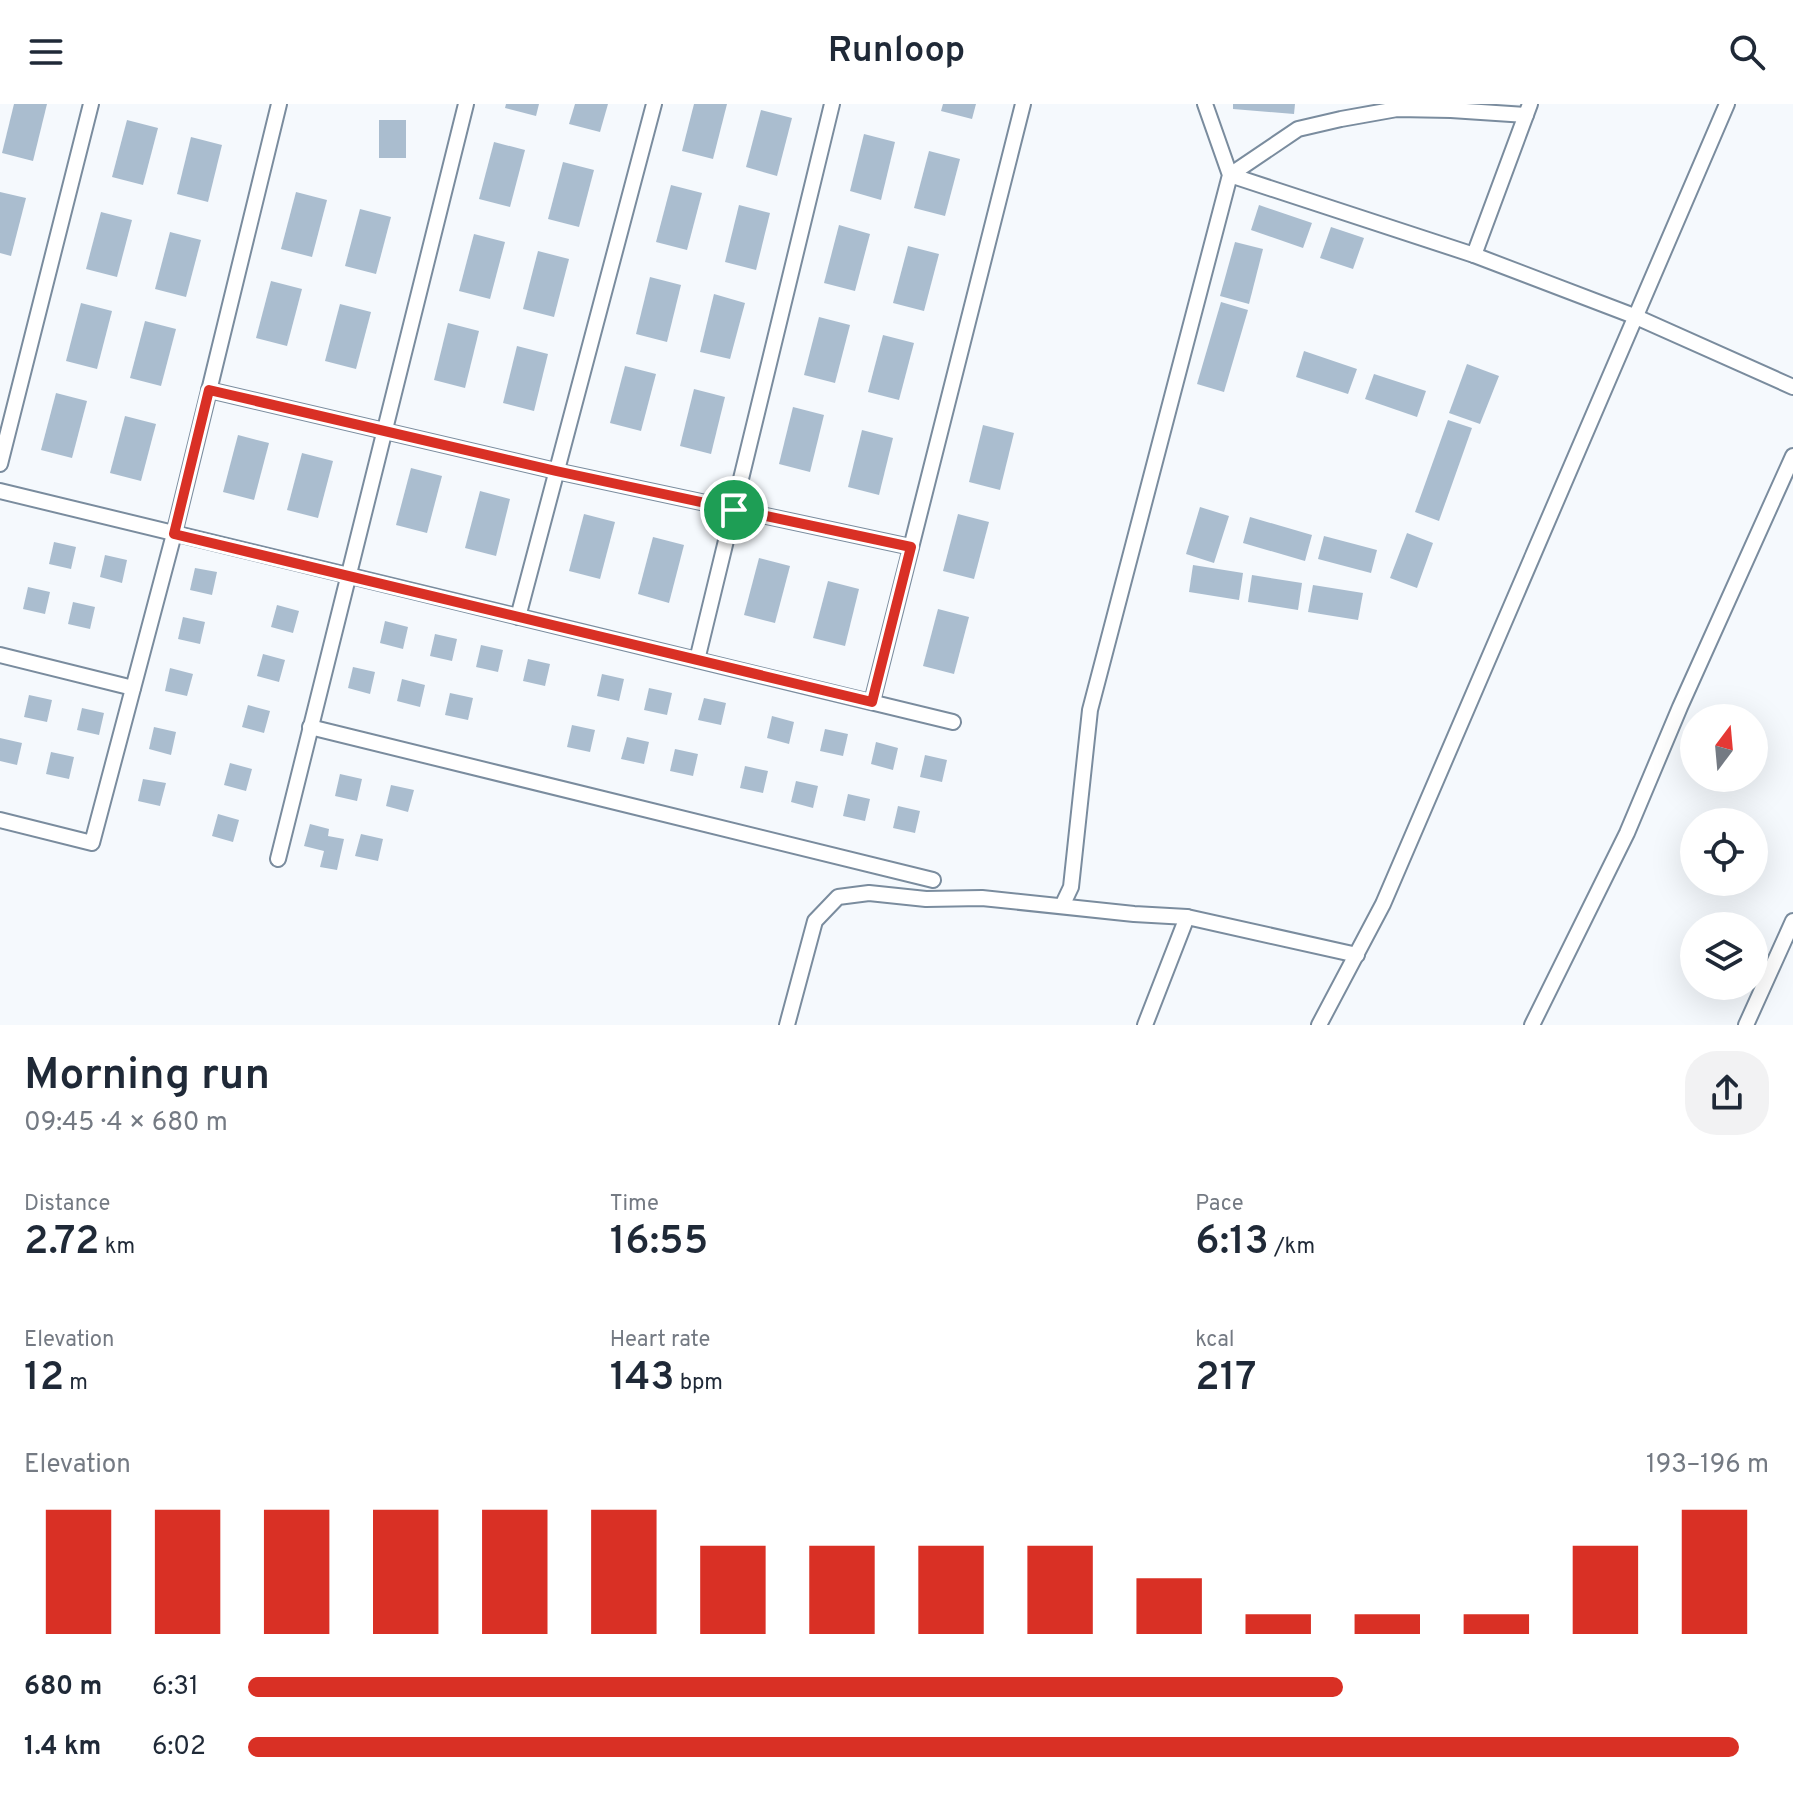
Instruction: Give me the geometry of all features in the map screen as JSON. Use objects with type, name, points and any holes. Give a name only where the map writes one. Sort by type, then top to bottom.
[{"type":"street","points":[[0,464],[91,104]]},
{"type":"street","points":[[278,859],[466,104]]},
{"type":"street","points":[[518,617],[654,104]]},
{"type":"street","points":[[697,660],[832,104]]},
{"type":"street","points":[[872,702],[1023,104]]},
{"type":"street","points":[[1062,906],[1071,887],[1090,710],[1230,175],[1205,104]]},
{"type":"street","points":[[1319,1025],[1383,904],[1727,104]]},
{"type":"street","points":[[0,820],[92,843],[174,534],[274,105]]},
{"type":"street","points":[[1230,175],[1298,129],[1341,119],[1397,109],[1528,110],[1474,255]]},
{"type":"street","points":[[1230,175],[1474,255],[1634,316],[1793,387]]},
{"type":"street","points":[[209,390],[384,433],[911,547]]},
{"type":"street","points":[[1532,1025],[1627,833],[1793,456]]},
{"type":"street","points":[[0,491],[953,722]]},
{"type":"street","points":[[0,655],[133,688]]},
{"type":"street","points":[[310,727],[933,880]]},
{"type":"street","points":[[787,1025],[815,921],[838,897],[869,893],[926,899],[982,898],[1042,906],[1187,917],[1357,955]]},
{"type":"street","points":[[1145,1025],[1187,917]]},
{"type":"street","points":[[1746,1025],[1793,921]]},
{"type":"building","points":[[14,104],[47,104],[33,161],[2,153]]},
{"type":"building","points":[[506,104],[539,104],[536,116],[505,108]]},
{"type":"building","points":[[575,104],[608,104],[600,132],[569,124]]},
{"type":"building","points":[[694,104],[727,104],[713,159],[682,151]]},
{"type":"building","points":[[943,104],[976,104],[972,119],[941,111]]},
{"type":"building","points":[[1233,104],[1295,104],[1294,114],[1233,109]]},
{"type":"building","points":[[761,110],[792,118],[777,176],[746,167]]},
{"type":"building","points":[[127,120],[158,128],[143,185],[112,177]]},
{"type":"building","points":[[379,120],[406,120],[406,158],[379,158]]},
{"type":"building","points":[[864,134],[895,142],[881,200],[850,191]]},
{"type":"building","points":[[191,137],[222,145],[208,202],[177,194]]},
{"type":"building","points":[[494,142],[525,150],[510,207],[479,199]]},
{"type":"building","points":[[929,151],[960,159],[945,216],[914,208]]},
{"type":"building","points":[[563,162],[594,170],[579,227],[548,219]]},
{"type":"building","points":[[671,185],[702,193],[687,250],[656,242]]},
{"type":"building","points":[[0,192],[26,198],[11,256],[0,253]]},
{"type":"building","points":[[296,192],[327,200],[312,257],[281,249]]},
{"type":"building","points":[[739,205],[770,213],[756,270],[725,262]]},
{"type":"building","points":[[1259,205],[1312,223],[1303,248],[1251,230]]},
{"type":"building","points":[[360,209],[391,217],[376,274],[345,266]]},
{"type":"building","points":[[101,212],[132,220],[117,277],[86,269]]},
{"type":"building","points":[[839,225],[870,234],[855,291],[824,283]]},
{"type":"building","points":[[1331,227],[1364,238],[1353,269],[1320,258]]},
{"type":"building","points":[[170,232],[201,240],[186,297],[155,289]]},
{"type":"building","points":[[474,234],[505,242],[490,299],[459,291]]},
{"type":"building","points":[[1235,242],[1263,249],[1249,304],[1220,296]]},
{"type":"building","points":[[908,246],[939,254],[924,311],[893,303]]},
{"type":"building","points":[[538,251],[569,259],[554,317],[523,309]]},
{"type":"building","points":[[650,277],[681,285],[667,342],[636,334]]},
{"type":"building","points":[[271,281],[302,289],[287,346],[256,338]]},
{"type":"building","points":[[714,294],[745,303],[730,359],[700,352]]},
{"type":"building","points":[[1221,302],[1248,310],[1224,392],[1197,384]]},
{"type":"building","points":[[81,303],[112,311],[97,369],[66,361]]},
{"type":"building","points":[[340,304],[371,312],[356,369],[325,361]]},
{"type":"building","points":[[819,317],[850,325],[835,383],[804,375]]},
{"type":"building","points":[[145,321],[176,329],[161,386],[130,378]]},
{"type":"building","points":[[448,323],[479,331],[465,388],[434,380]]},
{"type":"building","points":[[883,335],[914,343],[899,400],[868,392]]},
{"type":"building","points":[[517,346],[548,354],[534,411],[503,403]]},
{"type":"building","points":[[1304,351],[1357,369],[1348,394],[1296,377]]},
{"type":"building","points":[[1467,364],[1499,376],[1480,424],[1449,413]]},
{"type":"building","points":[[625,366],[656,374],[641,431],[610,423]]},
{"type":"building","points":[[1374,374],[1426,391],[1417,417],[1365,399]]},
{"type":"building","points":[[694,389],[725,397],[711,454],[680,446]]},
{"type":"building","points":[[56,393],[87,401],[72,458],[41,450]]},
{"type":"building","points":[[793,407],[824,415],[810,472],[779,464]]},
{"type":"building","points":[[125,416],[156,424],[141,481],[110,473]]},
{"type":"building","points":[[1448,420],[1472,428],[1439,521],[1415,512]]},
{"type":"building","points":[[983,425],[1014,433],[1000,490],[969,482]]},
{"type":"building","points":[[862,430],[893,438],[879,495],[848,487]]},
{"type":"building","points":[[238,435],[269,443],[254,500],[223,492]]},
{"type":"building","points":[[302,453],[333,461],[318,518],[287,510]]},
{"type":"building","points":[[411,468],[442,476],[427,533],[396,525]]},
{"type":"building","points":[[480,491],[510,499],[496,556],[465,548]]},
{"type":"building","points":[[1200,507],[1229,516],[1214,563],[1186,554]]},
{"type":"building","points":[[584,514],[615,522],[600,579],[569,571]]},
{"type":"building","points":[[958,514],[989,522],[974,579],[943,571]]},
{"type":"building","points":[[1250,517],[1312,535],[1305,561],[1243,543]]},
{"type":"building","points":[[1407,533],[1433,543],[1417,588],[1390,578]]},
{"type":"building","points":[[1324,536],[1377,550],[1371,573],[1318,559]]},
{"type":"building","points":[[653,537],[684,545],[669,603],[638,594]]},
{"type":"building","points":[[54,542],[76,547],[71,569],[49,564]]},
{"type":"building","points":[[105,555],[127,560],[122,583],[100,577]]},
{"type":"building","points":[[759,558],[790,566],[775,623],[744,615]]},
{"type":"building","points":[[1193,565],[1243,573],[1239,600],[1189,592]]},
{"type":"building","points":[[195,568],[217,572],[212,595],[190,590]]},
{"type":"building","points":[[1252,575],[1302,583],[1298,610],[1248,602]]},
{"type":"building","points":[[828,581],[859,589],[845,646],[813,638]]},
{"type":"building","points":[[1313,585],[1363,593],[1358,620],[1308,612]]},
{"type":"building","points":[[28,587],[50,592],[45,614],[23,609]]},
{"type":"building","points":[[73,602],[95,607],[90,629],[68,624]]},
{"type":"building","points":[[277,605],[299,611],[293,633],[271,627]]},
{"type":"building","points":[[938,609],[969,617],[954,674],[923,666]]},
{"type":"building","points":[[183,617],[205,622],[200,644],[178,639]]},
{"type":"building","points":[[385,621],[408,627],[403,649],[380,643]]},
{"type":"building","points":[[435,634],[457,639],[452,661],[430,656]]},
{"type":"building","points":[[481,645],[503,650],[498,672],[476,667]]},
{"type":"building","points":[[263,654],[285,660],[279,682],[257,676]]},
{"type":"building","points":[[528,659],[550,664],[545,686],[523,681]]},
{"type":"building","points":[[353,667],[375,672],[370,694],[348,688]]},
{"type":"building","points":[[170,668],[193,674],[187,696],[165,691]]},
{"type":"building","points":[[602,674],[624,679],[619,701],[597,696]]},
{"type":"building","points":[[402,679],[425,685],[420,707],[397,701]]},
{"type":"building","points":[[649,688],[672,693],[667,715],[644,710]]},
{"type":"building","points":[[450,693],[473,698],[468,720],[445,715]]},
{"type":"building","points":[[29,695],[52,700],[47,722],[24,717]]},
{"type":"building","points":[[704,698],[726,703],[721,725],[698,720]]},
{"type":"building","points":[[248,705],[270,711],[264,733],[242,727]]},
{"type":"building","points":[[82,708],[104,713],[99,735],[77,730]]},
{"type":"building","points":[[772,716],[794,722],[789,744],[767,738]]},
{"type":"building","points":[[572,725],[595,730],[590,752],[567,747]]},
{"type":"building","points":[[154,727],[176,732],[171,755],[149,749]]},
{"type":"building","points":[[825,729],[848,734],[843,756],[820,751]]},
{"type":"building","points":[[627,737],[649,742],[644,764],[621,759]]},
{"type":"building","points":[[0,738],[22,743],[17,765],[0,761]]},
{"type":"building","points":[[876,742],[898,748],[893,770],[871,764]]},
{"type":"building","points":[[675,749],[698,754],[693,776],[670,771]]},
{"type":"building","points":[[51,752],[74,757],[69,779],[46,774]]},
{"type":"building","points":[[925,755],[947,760],[942,782],[920,777]]},
{"type":"building","points":[[230,763],[252,769],[246,791],[224,785]]},
{"type":"building","points":[[745,766],[768,771],[763,793],[740,788]]},
{"type":"building","points":[[340,774],[362,779],[357,801],[335,796]]},
{"type":"building","points":[[143,779],[166,783],[160,806],[138,801]]},
{"type":"building","points":[[796,781],[818,786],[813,808],[791,802]]},
{"type":"building","points":[[391,785],[414,790],[408,812],[386,806]]},
{"type":"building","points":[[848,794],[870,799],[865,821],[843,816]]},
{"type":"building","points":[[898,806],[920,811],[915,833],[893,828]]},
{"type":"building","points":[[218,814],[239,820],[233,842],[212,836]]},
{"type":"building","points":[[310,824],[329,829],[328,836],[344,839],[337,870],[320,867],[324,851],[304,846]]},
{"type":"building","points":[[361,834],[383,839],[378,861],[355,856]]},
{"type":"route","points":[[209,390],[384,433],[734,510],[911,547],[872,702],[174,534],[209,390]]}]
